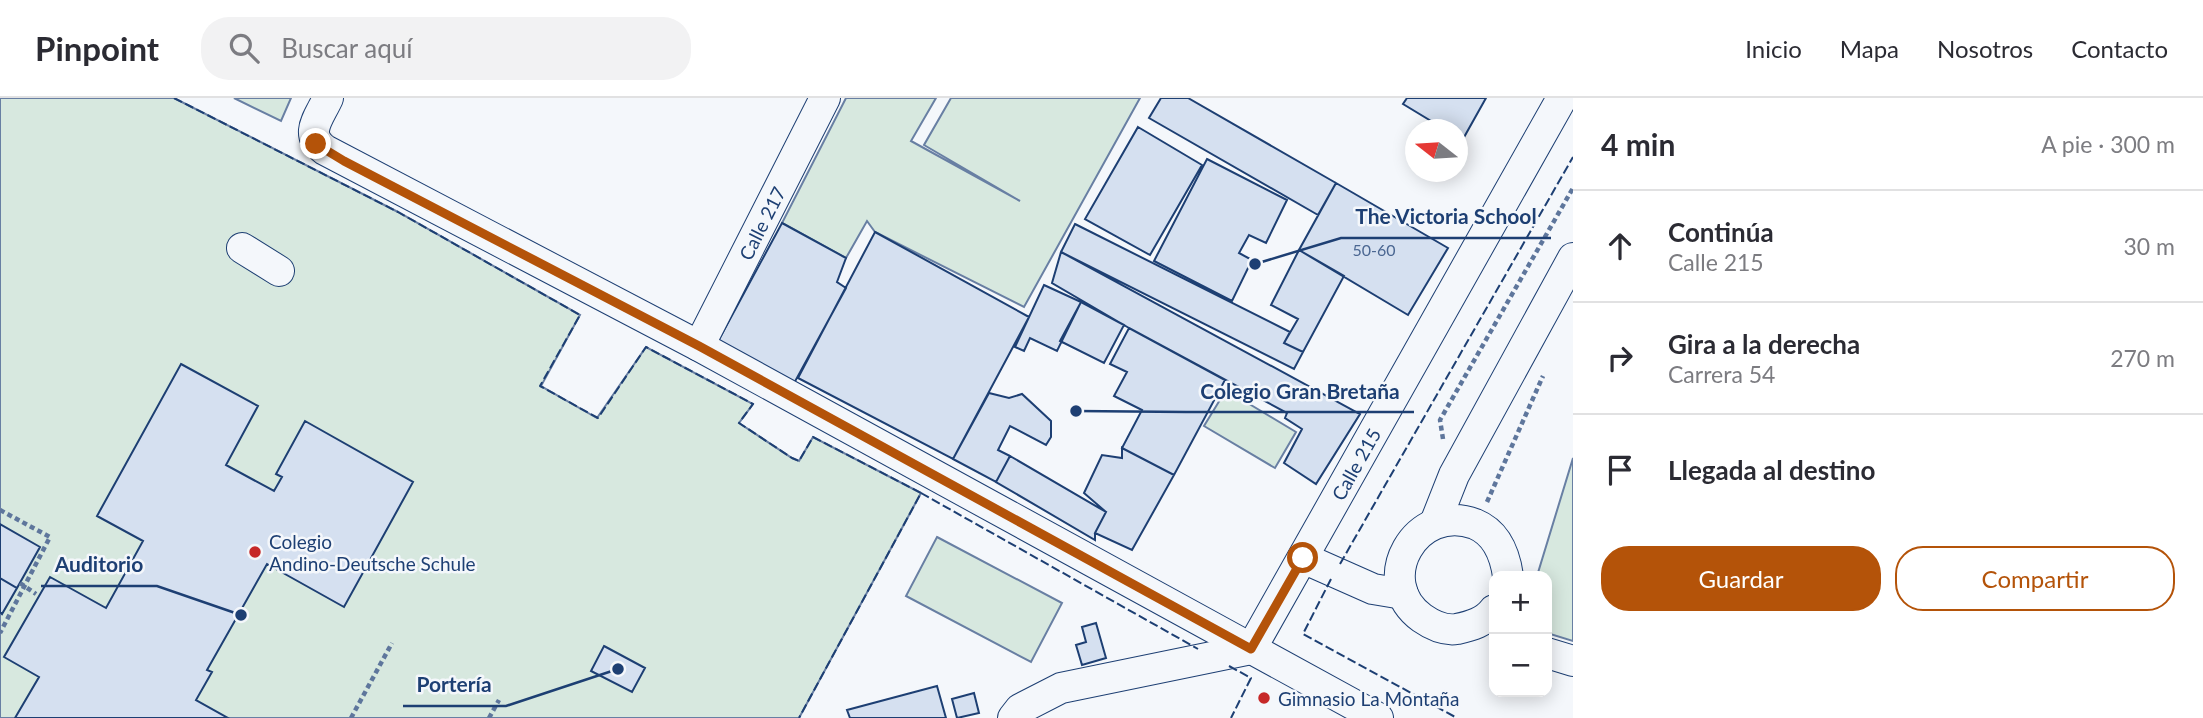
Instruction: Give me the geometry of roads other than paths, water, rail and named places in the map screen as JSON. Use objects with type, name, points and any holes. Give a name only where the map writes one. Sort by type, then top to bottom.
[{"type":"street","points":[[328,98],[313,136],[316,144],[344,161],[699,346],[1378,718]]},
{"type":"street","name":"Calle 217","points":[[699,346],[825,98]]},
{"type":"street","name":"Calle 215","points":[[1251,649],[1562,98]]},
{"type":"street","points":[[242,248],[279,271]]},
{"type":"street","points":[[1435,523],[1454,475],[1573,258]]},
{"type":"street","points":[[1489,618],[1473,626],[1452,629],[1431,625],[1413,612],[1402,594],[1399,573],[1404,552],[1417,535],[1435,523],[1456,520],[1476,525],[1494,537],[1505,555],[1507,571]]},
{"type":"street","points":[[1303,558],[1373,589],[1402,594]]},
{"type":"street","points":[[1013,718],[1020,709],[1061,688],[1251,649]]},
{"type":"street","points":[[1552,655],[1573,661]]},
{"type":"place","name":"The Victoria School","points":[[1255,264]]},
{"type":"place","name":"Colegio Gran Bretaña","points":[[1076,411]]},
{"type":"place","name":"Colegio Andino-Deutsche Schule","points":[[255,552]]},
{"type":"place","name":"Auditorio","points":[[241,615]]},
{"type":"place","name":"Portería","points":[[618,669]]},
{"type":"place","name":"Gimnasio La Montaña","points":[[1264,698]]}]
